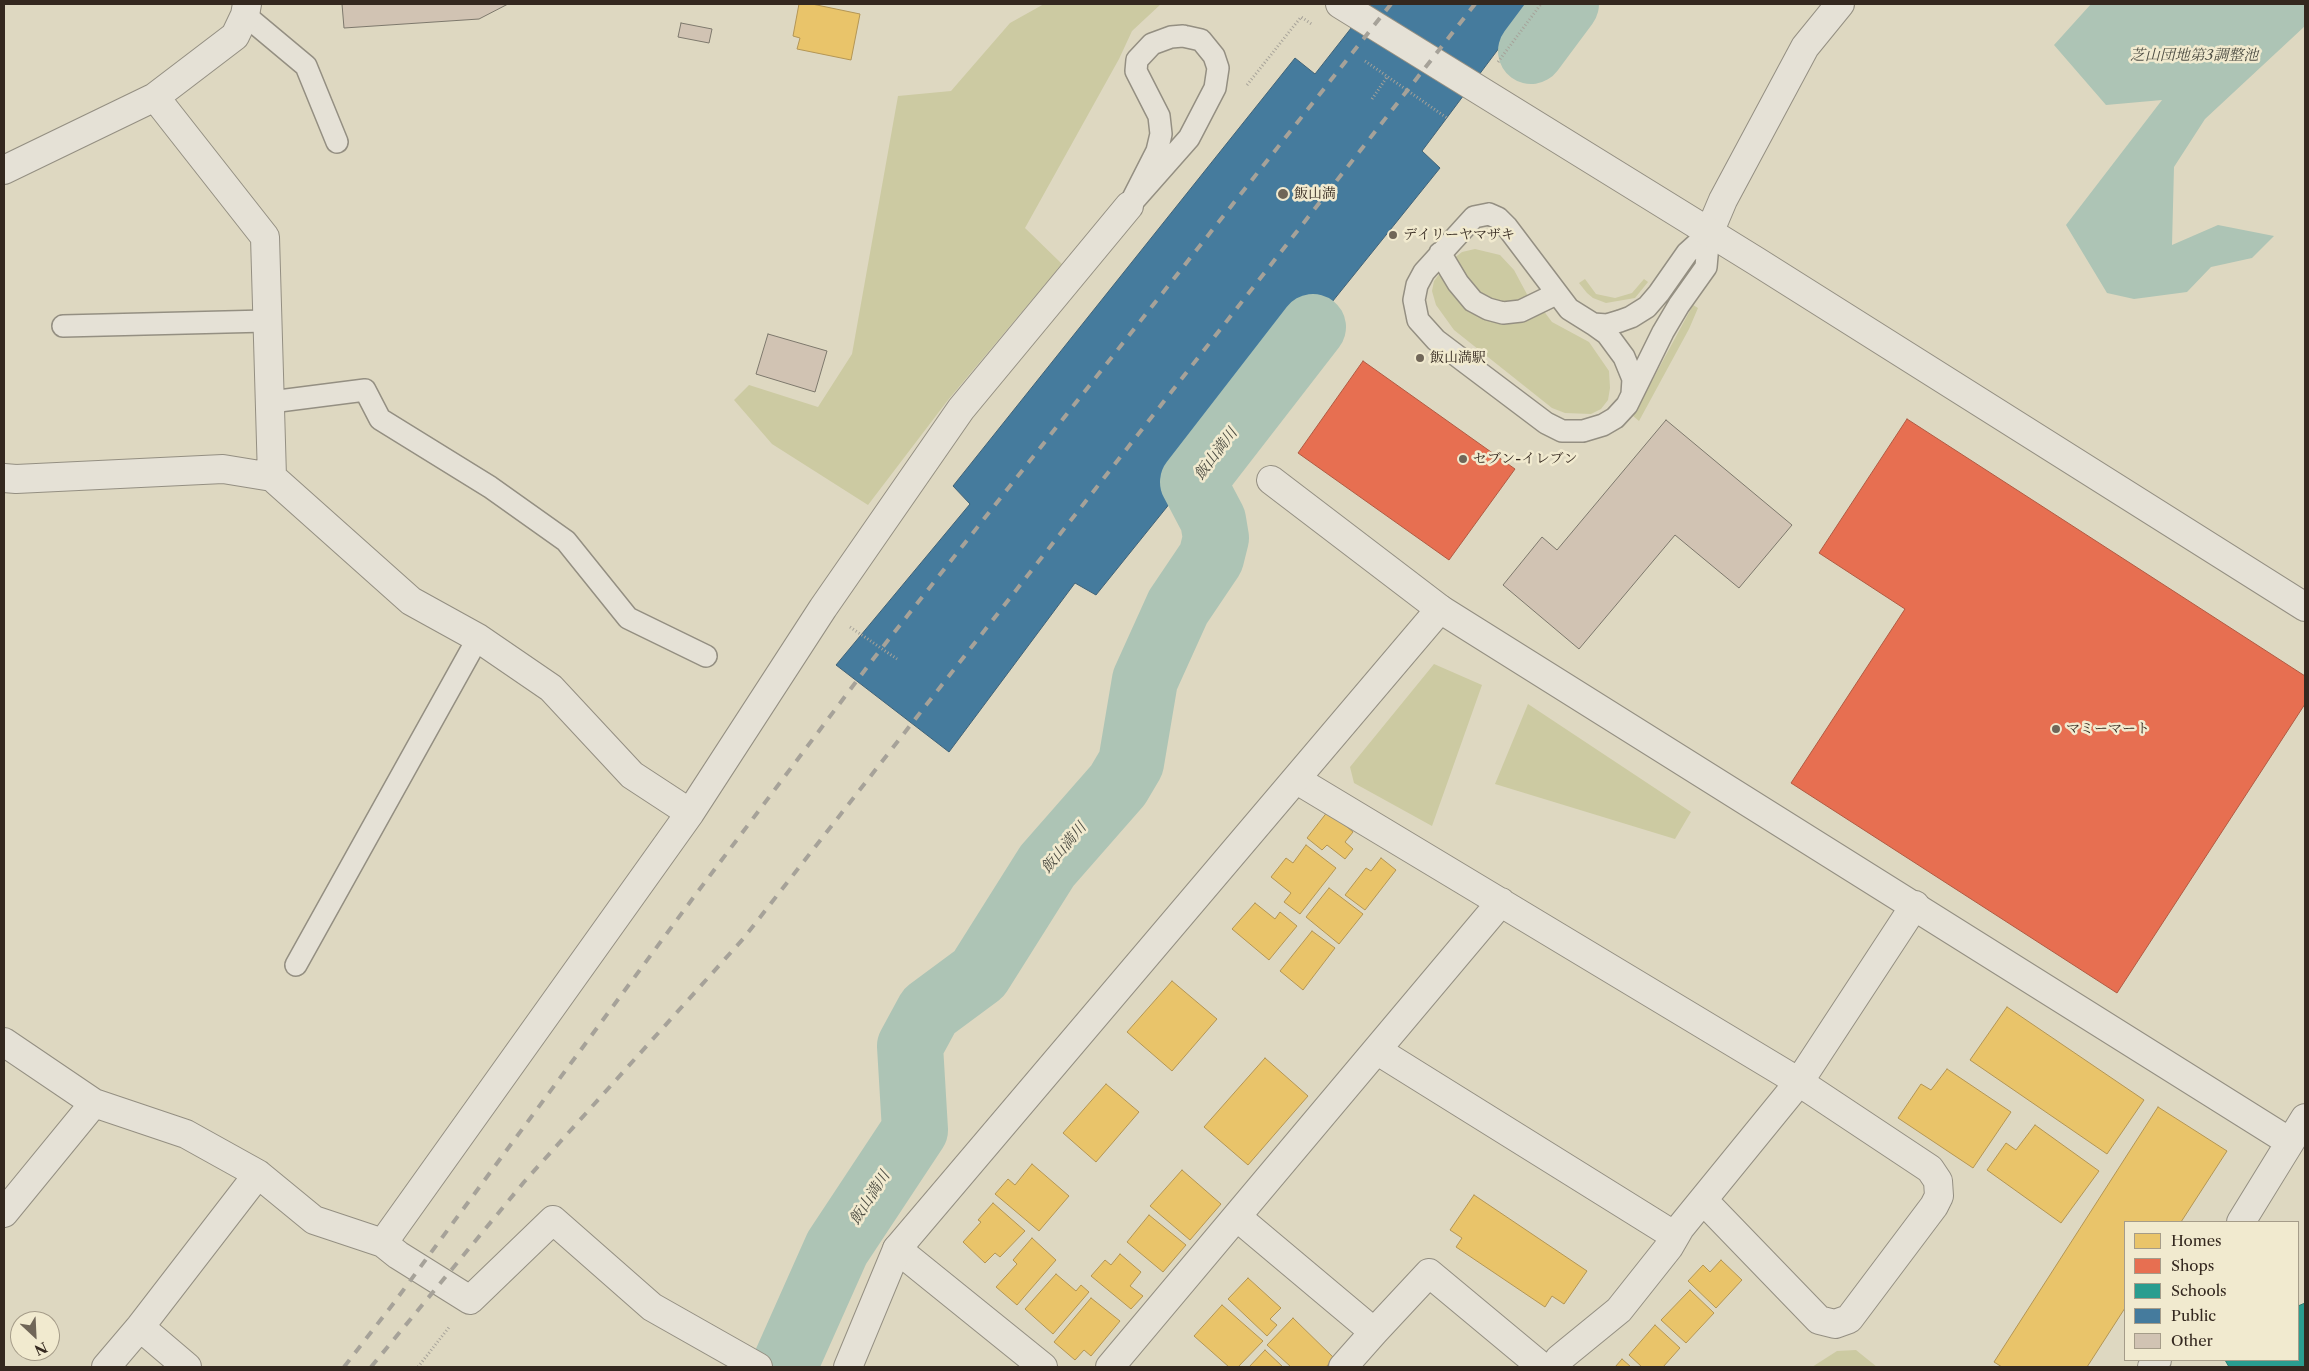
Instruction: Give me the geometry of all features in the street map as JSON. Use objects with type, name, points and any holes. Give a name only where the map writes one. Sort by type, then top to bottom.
[{"type":"street","points":[[1340,4],[1710,233],[2305,607]]},
{"type":"street","points":[[1710,233],[1723,200],[1805,47],[1840,4]]},
{"type":"street","points":[[4,170],[155,97],[235,36],[246,9]]},
{"type":"street","points":[[155,97],[265,237],[272,477]]},
{"type":"street","points":[[383,1243],[690,813],[823,608],[961,408],[1129,206]]},
{"type":"street","points":[[4,478],[223,469],[272,477],[411,601],[478,638],[551,688],[632,775],[690,813]]},
{"type":"street","points":[[1271,480],[1440,609],[2290,1142]]},
{"type":"street","points":[[848,1367],[897,1249],[1297,780],[1440,609]]},
{"type":"street","points":[[1297,780],[1799,1082],[1930,1169],[1938,1181],[1939,1196],[1934,1206],[1849,1319],[1834,1324],[1819,1320],[1703,1200]]},
{"type":"street","points":[[1110,1367],[1378,1051],[1501,902]]},
{"type":"street","points":[[1556,1367],[1559,1359],[1619,1310],[1647,1276],[1703,1200],[1799,1082],[1915,906]]},
{"type":"street","points":[[4,1042],[94,1103],[186,1134],[258,1174],[314,1220],[383,1243],[398,1255],[470,1300],[553,1220],[652,1308],[753,1364]]},
{"type":"street","points":[[1378,1051],[1675,1236]]},
{"type":"street","points":[[4,1212],[94,1103]]},
{"type":"street","points":[[2242,1221],[2305,1118]]},
{"type":"street","points":[[106,1367],[140,1327],[258,1174]]},
{"type":"street","points":[[1237,1218],[1374,1332]]},
{"type":"street","points":[[897,1249],[1043,1367]]},
{"type":"street","points":[[1343,1367],[1429,1273],[1542,1367]]},
{"type":"street","points":[[140,1327],[187,1367]]},
{"type":"lane","points":[[246,9],[306,66],[337,142]]},
{"type":"lane","points":[[1183,36],[1200,40],[1214,56],[1218,68],[1215,88],[1189,138],[1129,206],[1157,150],[1161,134],[1159,116],[1136,71],[1137,60],[1152,44],[1171,37],[1183,36]]},
{"type":"lane","points":[[1632,394],[1633,379],[1624,357],[1607,334],[1569,309],[1507,227],[1498,218],[1489,214],[1474,217],[1424,272],[1417,285],[1414,300],[1418,320],[1436,340],[1546,423],[1562,431],[1582,431],[1603,425],[1614,418],[1627,404],[1675,312],[1706,268],[1710,233]]},
{"type":"lane","points":[[1593,324],[1607,325],[1620,321],[1632,317],[1647,306],[1659,293],[1687,253],[1710,233]]},
{"type":"lane","points":[[1440,253],[1473,302],[1488,309],[1504,313],[1521,311],[1556,294]]},
{"type":"lane","points":[[63,326],[266,321]]},
{"type":"lane","points":[[271,402],[365,390],[380,419],[490,487],[566,541],[628,618],[706,656]]},
{"type":"lane","points":[[296,965],[478,638]]},
{"type":"path","points":[[1478,89],[1540,4]]},
{"type":"path","points":[[1246,87],[1301,17],[1317,28]]},
{"type":"path","points":[[1364,61],[1446,118]]},
{"type":"path","points":[[1372,99],[1387,77]]},
{"type":"path","points":[[823,608],[897,659]]},
{"type":"path","points":[[418,1367],[470,1300]]},
{"type":"shaded area","points":[[1044,4],[1161,4],[1132,31],[1119,59],[1025,228],[1062,264],[948,400],[868,505],[772,444],[734,400],[749,385],[818,407],[852,354],[898,96],[951,91],[1010,23]]},
{"type":"shaded area","points":[[1475,249],[1500,255],[1514,270],[1529,298],[1502,306],[1475,294],[1453,259],[1462,252]]},
{"type":"shaded area","points":[[1440,273],[1465,308],[1483,318],[1508,324],[1543,310],[1552,322],[1589,342],[1609,371],[1610,388],[1608,400],[1601,409],[1591,414],[1565,413],[1552,408],[1454,330],[1436,305],[1432,291],[1434,281]]},
{"type":"shaded area","points":[[1585,279],[1596,294],[1615,298],[1632,293],[1644,279],[1648,282],[1635,298],[1606,303],[1593,298],[1587,293],[1579,283]]},
{"type":"shaded area","points":[[1693,305],[1698,308],[1689,329],[1639,421],[1633,416]]},
{"type":"shaded area","points":[[1434,664],[1482,685],[1432,826],[1354,783],[1350,767]]},
{"type":"shaded area","points":[[1528,704],[1691,812],[1675,839],[1495,784]]},
{"type":"shaded area","points":[[1856,1350],[1877,1367],[1812,1367],[1837,1351]]},
{"type":"water","name":"芝山団地第3調整池","points":[[2091,4],[2305,4],[2305,26],[2205,119],[2174,167],[2172,245],[2218,225],[2274,236],[2252,258],[2211,267],[2187,292],[2134,299],[2107,293],[2066,225],[2162,100],[2106,105],[2054,45]]},
{"type":"building: Homes","points":[[799,4],[812,4],[860,14],[851,60],[797,49],[800,38],[793,36]]},
{"type":"building: Homes","points":[[1328,811],[1353,832],[1345,842],[1353,849],[1345,859],[1327,845],[1322,850],[1307,838]]},
{"type":"building: Homes","points":[[1306,845],[1336,868],[1300,914],[1284,902],[1291,893],[1271,877],[1286,858],[1293,863]]},
{"type":"building: Homes","points":[[1381,858],[1396,870],[1365,910],[1345,895],[1366,868],[1371,871]]},
{"type":"building: Homes","points":[[1329,888],[1363,914],[1339,944],[1306,917]]},
{"type":"building: Homes","points":[[1255,903],[1275,919],[1280,912],[1297,926],[1269,960],[1232,929]]},
{"type":"building: Homes","points":[[1312,931],[1335,948],[1303,990],[1280,971]]},
{"type":"building: Homes","points":[[1172,981],[1217,1019],[1172,1071],[1127,1032]]},
{"type":"building: Homes","points":[[2007,1007],[2144,1100],[2107,1154],[1970,1060]]},
{"type":"building: Homes","points":[[1265,1058],[1308,1096],[1248,1165],[1204,1127]]},
{"type":"building: Homes","points":[[1947,1069],[2011,1112],[1973,1168],[1898,1118],[1921,1084],[1931,1090]]},
{"type":"building: Homes","points":[[1106,1084],[1139,1112],[1096,1162],[1063,1133]]},
{"type":"building: Homes","points":[[2158,1107],[2227,1151],[2182,1221],[2124,1221],[2124,1310],[2087,1367],[2002,1367],[1994,1362]]},
{"type":"building: Homes","points":[[2035,1125],[2099,1171],[2061,1223],[1987,1170],[2006,1143],[2016,1150]]},
{"type":"building: Homes","points":[[1032,1164],[1069,1196],[1039,1231],[995,1194],[1008,1179],[1015,1185]]},
{"type":"building: Homes","points":[[1182,1170],[1221,1204],[1190,1240],[1150,1206]]},
{"type":"building: Homes","points":[[1474,1195],[1587,1271],[1564,1304],[1552,1296],[1545,1307],[1456,1247],[1462,1238],[1450,1230]]},
{"type":"building: Homes","points":[[993,1203],[1025,1231],[1000,1257],[995,1253],[985,1263],[963,1242],[981,1222],[978,1220]]},
{"type":"building: Homes","points":[[1149,1215],[1186,1245],[1163,1272],[1127,1242]]},
{"type":"building: Homes","points":[[1032,1238],[1056,1260],[1017,1305],[996,1287],[1017,1264],[1013,1260]]},
{"type":"building: Homes","points":[[1120,1254],[1141,1272],[1130,1286],[1143,1296],[1131,1309],[1091,1276],[1105,1260],[1111,1265]]},
{"type":"building: Homes","points":[[1721,1260],[1742,1280],[1716,1308],[1688,1281],[1703,1265],[1710,1272]]},
{"type":"building: Homes","points":[[1056,1274],[1076,1291],[1081,1285],[1089,1292],[1053,1334],[1025,1309]]},
{"type":"building: Homes","points":[[1248,1278],[1281,1308],[1270,1319],[1277,1325],[1267,1336],[1228,1299]]},
{"type":"building: Homes","points":[[1690,1290],[1714,1313],[1686,1343],[1661,1320]]},
{"type":"building: Homes","points":[[1091,1298],[1120,1321],[1091,1356],[1084,1350],[1075,1360],[1054,1342]]},
{"type":"building: Homes","points":[[1222,1305],[1263,1341],[1238,1367],[1229,1367],[1194,1336]]},
{"type":"building: Homes","points":[[1293,1318],[1334,1358],[1326,1367],[1291,1367],[1267,1345]]},
{"type":"building: Homes","points":[[1655,1325],[1680,1348],[1663,1367],[1642,1367],[1629,1355]]},
{"type":"building: Homes","points":[[1265,1350],[1283,1367],[1249,1367]]},
{"type":"building: Homes","points":[[1622,1359],[1631,1367],[1615,1367]]},
{"type":"building: Shops","points":[[1363,361],[1515,469],[1449,560],[1298,453]]},
{"type":"building: Shops","points":[[1907,419],[2305,676],[2305,704],[2117,993],[1791,783],[1905,609],[1819,553]]},
{"type":"building: Schools","points":[[2305,1303],[2305,1367],[2229,1367],[2226,1361],[2299,1361],[2299,1306]]},
{"type":"building: Public","points":[[1370,4],[1532,4],[1422,151],[1440,168],[1096,595],[1075,583],[949,752],[836,665],[970,504],[953,486],[1295,58],[1315,74]]},
{"type":"building: Other","points":[[342,4],[508,4],[479,19],[344,28]]},
{"type":"building: Other","points":[[681,23],[712,29],[709,43],[678,37]]},
{"type":"building: Other","points":[[768,334],[827,351],[815,392],[756,374]]},
{"type":"building: Other","points":[[1666,420],[1792,525],[1739,588],[1675,535],[1579,649],[1503,585],[1542,537],[1557,550]]},
{"type":"waterway","name":"飯山満川","points":[[1531,51],[1566,4]]},
{"type":"waterway","name":"飯山満川","points":[[784,1367],[837,1248],[915,1130],[910,1046],[929,1011],[979,974],[1047,866],[1118,785],[1131,763],[1145,680],[1178,607],[1211,558],[1216,538],[1213,520],[1193,482],[1313,327]]},
{"type":"railway","points":[[344,1367],[393,1304],[693,898],[874,658],[1391,4]]},
{"type":"railway","points":[[371,1367],[524,1182],[743,939],[1475,4]]},
{"type":"place","name":"飯山満","points":[[1283,194]]},
{"type":"place","name":"デイリーヤマザキ","points":[[1393,235]]},
{"type":"place","name":"飯山満駅","points":[[1420,358]]},
{"type":"place","name":"セブン-イレブン","points":[[1463,459]]},
{"type":"place","name":"マミーマート","points":[[2056,729]]}]
